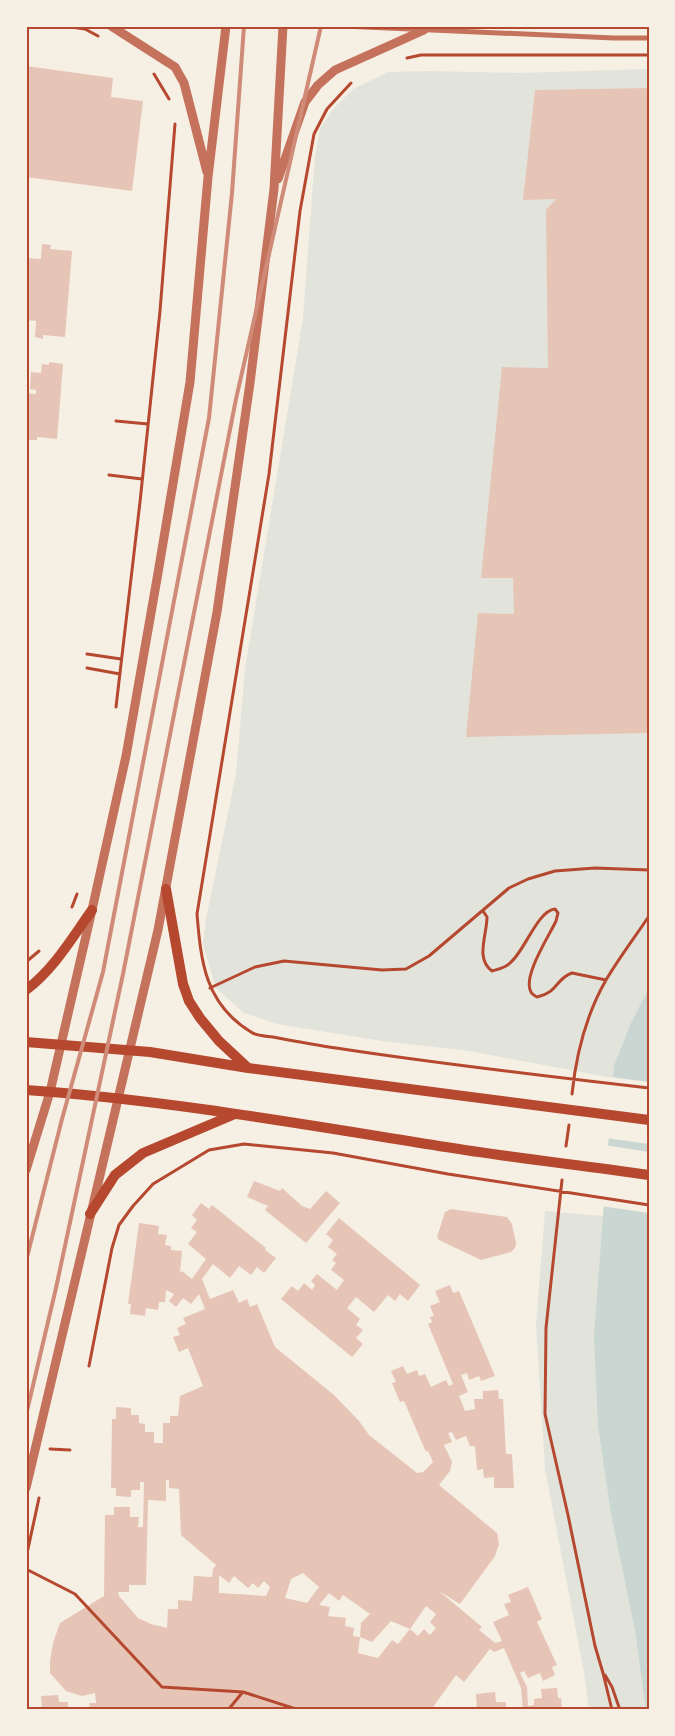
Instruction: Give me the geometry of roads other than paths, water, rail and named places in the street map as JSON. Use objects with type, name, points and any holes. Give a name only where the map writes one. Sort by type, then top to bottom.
[{"type":"main road","points":[[166,889],[183,984],[189,1001],[219,1041],[248,1068]]},
{"type":"main road","points":[[26,990],[40,979],[58,958],[92,910]]},
{"type":"main road","points":[[26,1042],[150,1052],[248,1068],[649,1120]]},
{"type":"main road","points":[[26,1090],[119,1098],[236,1113],[449,1147],[649,1175]]},
{"type":"main road","points":[[90,1214],[115,1175],[143,1153],[236,1113]]},
{"type":"street","points":[[111,26],[175,67],[184,83],[208,178]]},
{"type":"street","points":[[26,1170],[50,1092],[126,756],[190,382],[208,178],[226,26]]},
{"type":"street","points":[[26,1488],[130,1051],[166,889],[217,612],[250,383],[274,189],[283,26]]},
{"type":"street","points":[[343,26],[649,38]]},
{"type":"street","points":[[274,189],[305,102],[318,84],[335,70],[424,30]]},
{"type":"railway","points":[[26,1261],[62,1119],[103,972],[209,418],[232,193],[244,26]]},
{"type":"railway","points":[[26,1415],[56,1288],[123,974],[236,399],[321,26]]}]
